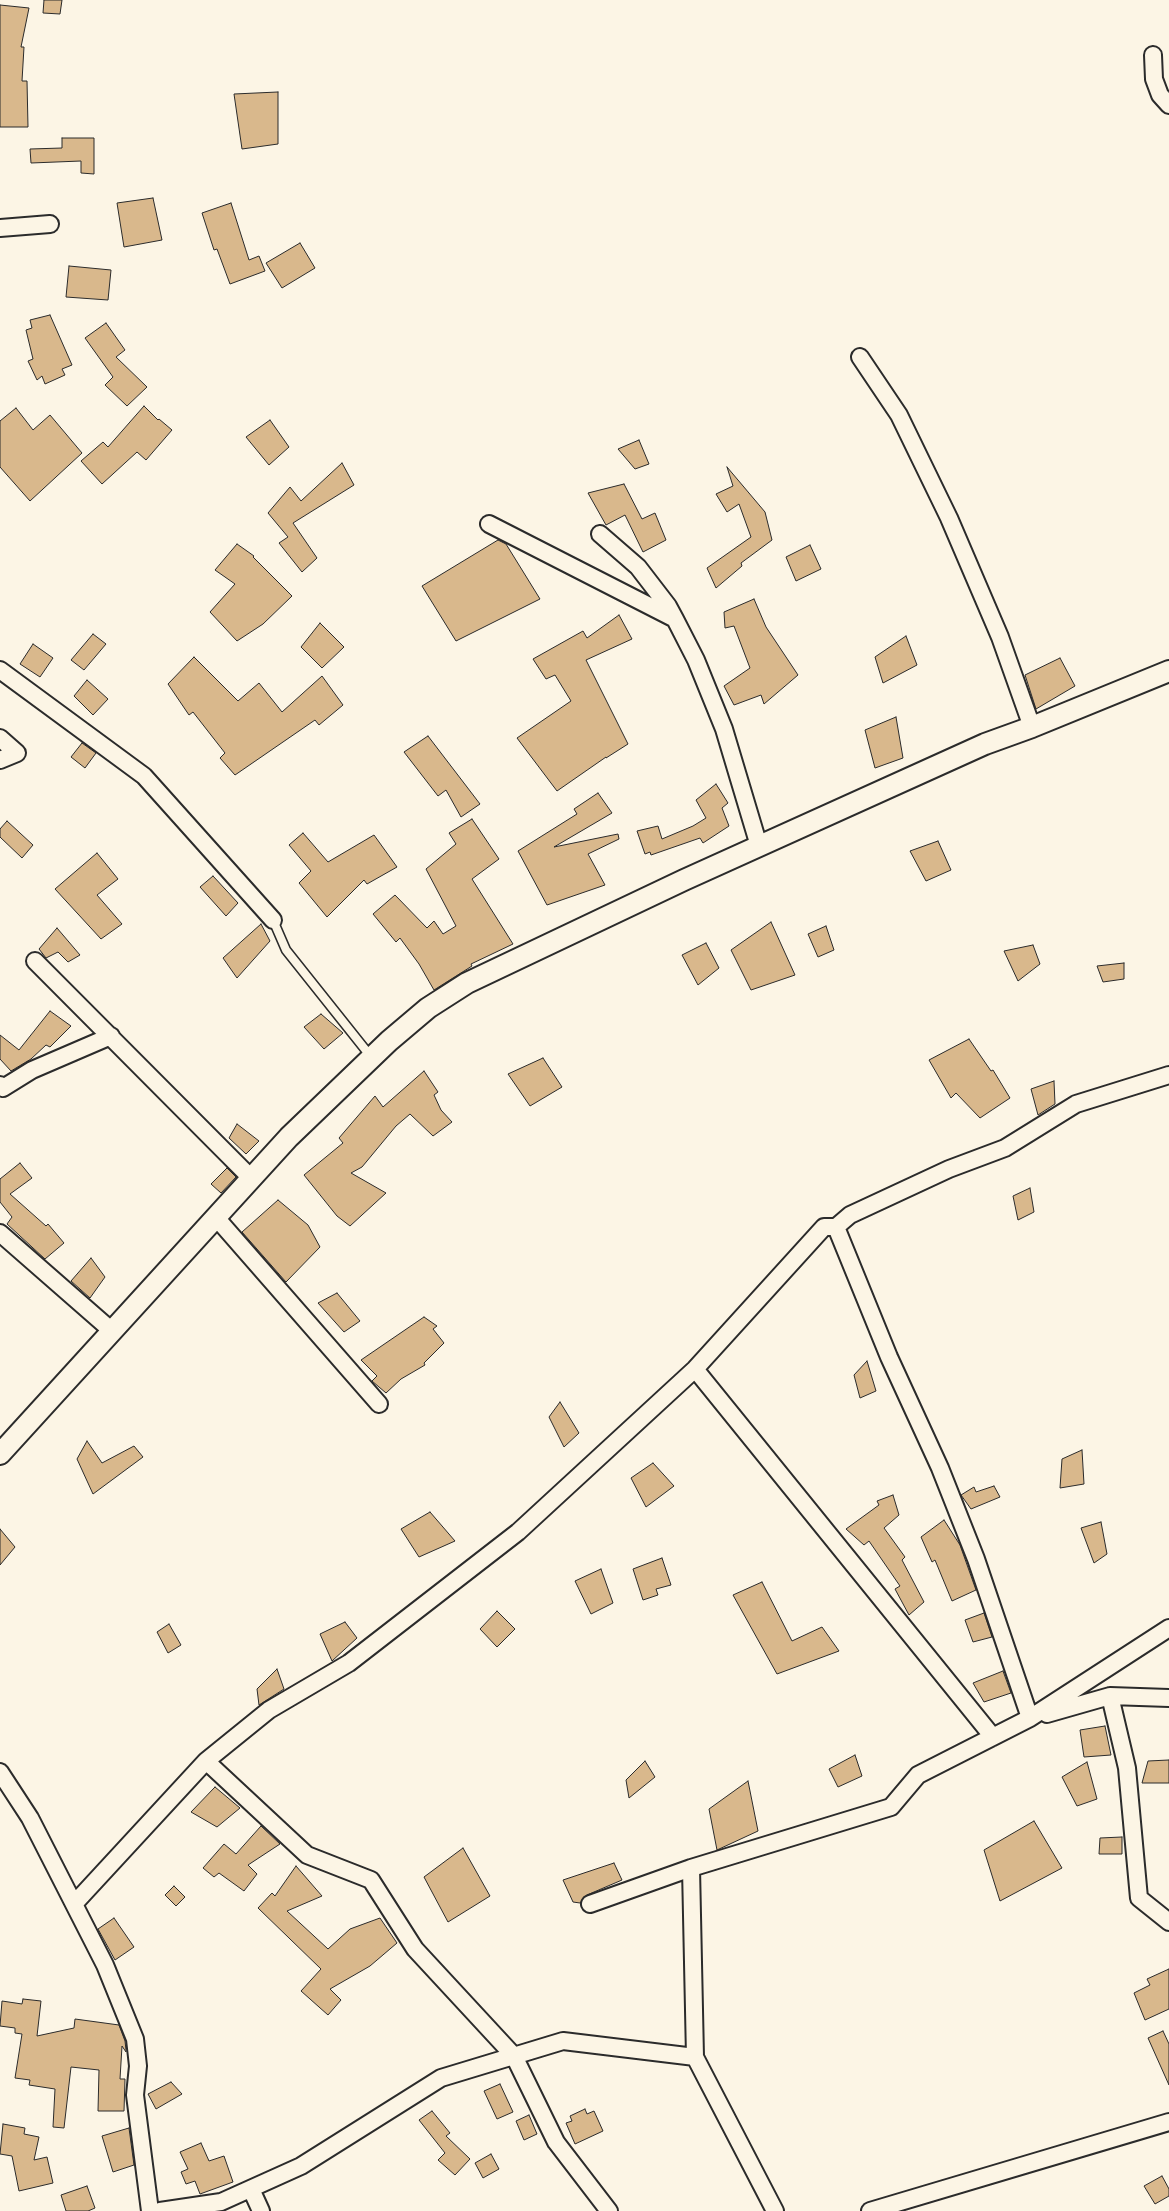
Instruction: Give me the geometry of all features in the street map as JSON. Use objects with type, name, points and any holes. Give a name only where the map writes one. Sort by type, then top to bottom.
[{"type":"street","points":[[1153,55],[1154,79],[1160,95],[1169,105]]},
{"type":"street","points":[[0,228],[50,224]]},
{"type":"street","points":[[860,357],[899,415],[949,518],[1000,637],[1032,727]]},
{"type":"street","points":[[489,524],[675,619]]},
{"type":"street","points":[[600,534],[638,567],[668,606],[696,660],[724,729],[759,846]]},
{"type":"street","points":[[0,670],[144,776],[273,920]]},
{"type":"street","points":[[0,1454],[289,1137],[428,1008],[467,984],[759,846],[985,744],[1032,727],[1169,671]]},
{"type":"street","points":[[0,738],[16,753],[0,760]]},
{"type":"street","points":[[35,961],[252,1178]]},
{"type":"street","points":[[0,1085],[3,1088],[32,1070],[111,1036]]},
{"type":"street","points":[[74,1904],[206,1761],[269,1710],[349,1663],[518,1532],[695,1369],[824,1227],[836,1227],[850,1215],[949,1168],[1005,1148],[1076,1104],[1169,1075]]},
{"type":"street","points":[[218,1215],[220,1222],[379,1404]]},
{"type":"street","points":[[836,1227],[889,1357],[940,1468],[976,1559],[1030,1718]]},
{"type":"street","points":[[0,1233],[112,1331]]},
{"type":"street","points":[[695,1369],[993,1736]]},
{"type":"street","points":[[590,1904],[691,1868],[891,1807],[918,1775],[1030,1718],[1169,1628]]},
{"type":"street","points":[[1030,1718],[1110,1696],[1169,1698]]},
{"type":"street","points":[[1110,1696],[1127,1768],[1139,1898],[1169,1922]]},
{"type":"street","points":[[206,1761],[307,1855],[371,1880],[416,1949],[514,2056],[556,2142],[609,2211]]},
{"type":"street","points":[[0,1772],[30,1818],[105,1965],[135,2039],[138,2066],[135,2096],[150,2211]]},
{"type":"street","points":[[691,1868],[694,2057],[775,2211]]},
{"type":"street","points":[[160,2211],[221,2202],[251,2189],[301,2166],[440,2078],[514,2056],[563,2042],[694,2057]]},
{"type":"street","points":[[870,2211],[1169,2122]]},
{"type":"street","points":[[251,2189],[261,2211]]},
{"type":"lane","points":[[273,920],[286,950],[372,1058]]},
{"type":"building","points":[[44,0],[62,0],[60,14],[43,13]]},
{"type":"building","points":[[0,5],[29,8],[21,47],[24,47],[22,81],[27,81],[28,127],[0,127]]},
{"type":"building","points":[[278,92],[278,144],[242,149],[234,94]]},
{"type":"building","points":[[62,138],[94,138],[94,174],[81,173],[81,161],[31,163],[30,149],[62,148]]},
{"type":"building","points":[[153,198],[162,240],[124,247],[117,203]]},
{"type":"building","points":[[231,203],[249,260],[259,256],[265,271],[230,284],[217,249],[214,250],[202,213]]},
{"type":"building","points":[[300,243],[315,268],[282,288],[266,263]]},
{"type":"building","points":[[69,266],[111,270],[108,300],[66,297]]},
{"type":"building","points":[[50,315],[72,365],[62,369],[65,375],[45,384],[42,376],[37,380],[28,361],[33,359],[26,330],[32,328],[30,320]]},
{"type":"building","points":[[106,323],[125,350],[116,357],[147,387],[127,406],[105,385],[113,377],[85,338]]},
{"type":"building","points":[[144,406],[158,420],[172,430],[146,460],[137,452],[102,484],[81,461],[103,442],[108,447]]},
{"type":"building","points":[[16,408],[33,430],[50,415],[82,453],[30,501],[0,467],[0,421]]},
{"type":"building","points":[[270,420],[289,447],[269,465],[246,437]]},
{"type":"building","points":[[639,440],[649,464],[635,469],[618,449]]},
{"type":"building","points":[[342,463],[354,485],[293,523],[317,558],[302,572],[279,543],[288,537],[268,513],[290,487],[301,501]]},
{"type":"building","points":[[727,467],[765,512],[772,540],[741,563],[742,566],[716,588],[707,568],[751,537],[739,504],[727,512],[716,494],[733,486]]},
{"type":"building","points":[[624,484],[642,519],[655,513],[666,540],[643,552],[625,515],[606,525],[588,493]]},
{"type":"building","points":[[498,540],[506,544],[540,599],[456,641],[422,586]]},
{"type":"building","points":[[237,544],[254,556],[292,596],[263,624],[237,641],[210,612],[235,584],[215,570]]},
{"type":"building","points":[[810,545],[821,569],[796,581],[786,557]]},
{"type":"building","points":[[754,599],[766,627],[798,675],[764,704],[761,695],[734,705],[724,686],[750,668],[734,626],[725,628],[724,612]]},
{"type":"building","points":[[619,615],[632,639],[586,660],[628,744],[557,791],[517,738],[571,701],[555,675],[546,679],[533,659],[583,631],[587,638]]},
{"type":"building","points":[[320,623],[344,647],[322,668],[301,647]]},
{"type":"building","points":[[93,634],[106,644],[84,670],[71,660]]},
{"type":"building","points":[[906,636],[917,665],[883,683],[875,657]]},
{"type":"building","points":[[33,644],[53,658],[40,677],[20,664]]},
{"type":"building","points":[[194,657],[238,701],[259,683],[282,712],[322,676],[343,705],[319,725],[315,720],[235,775],[220,758],[225,753],[193,712],[189,715],[168,684]]},
{"type":"building","points":[[1060,658],[1075,686],[1036,709],[1025,675]]},
{"type":"building","points":[[87,680],[108,699],[93,715],[74,696]]},
{"type":"building","points":[[896,717],[903,758],[875,768],[865,730]]},
{"type":"building","points":[[428,736],[480,804],[461,817],[446,790],[438,796],[404,752]]},
{"type":"building","points":[[82,743],[96,753],[85,768],[71,757]]},
{"type":"building","points":[[716,784],[728,803],[722,808],[729,826],[703,843],[700,838],[651,855],[650,852],[645,854],[637,831],[658,826],[662,839],[693,826],[706,818],[696,800]]},
{"type":"building","points":[[598,793],[612,813],[554,847],[618,834],[619,839],[588,854],[605,885],[547,905],[518,851],[577,814],[574,809]]},
{"type":"building","points":[[472,819],[499,859],[472,879],[513,944],[471,964],[472,966],[434,990],[419,964],[400,938],[396,942],[373,914],[395,895],[427,928],[434,921],[443,934],[456,926],[426,869],[456,844],[449,833]]},
{"type":"building","points":[[7,821],[33,845],[22,858],[0,837],[0,829]]},
{"type":"building","points":[[303,833],[328,862],[374,835],[397,867],[367,884],[364,880],[327,917],[299,883],[311,871],[289,845]]},
{"type":"building","points":[[938,841],[951,870],[926,881],[910,851]]},
{"type":"building","points":[[97,853],[118,879],[97,895],[122,924],[101,939],[55,889]]},
{"type":"building","points":[[213,876],[238,903],[226,916],[200,887]]},
{"type":"building","points":[[771,922],[795,975],[751,990],[731,950]]},
{"type":"building","points":[[261,924],[270,941],[237,978],[223,958]]},
{"type":"building","points":[[826,926],[834,950],[818,957],[808,934]]},
{"type":"building","points":[[57,928],[80,955],[68,962],[58,952],[46,958],[39,949]]},
{"type":"building","points":[[706,943],[719,968],[698,985],[682,955]]},
{"type":"building","points":[[1033,945],[1040,964],[1018,981],[1004,951]]},
{"type":"building","points":[[1124,963],[1124,979],[1103,982],[1097,966]]},
{"type":"building","points":[[50,1011],[71,1026],[50,1047],[46,1045],[31,1059],[11,1071],[0,1059],[0,1035],[19,1050]]},
{"type":"building","points":[[321,1014],[343,1033],[324,1049],[304,1027]]},
{"type":"building","points":[[969,1039],[991,1071],[993,1070],[1010,1098],[980,1118],[956,1093],[951,1098],[929,1060]]},
{"type":"building","points":[[543,1058],[562,1087],[530,1106],[508,1074]]},
{"type":"building","points":[[424,1071],[438,1092],[434,1095],[441,1110],[452,1122],[433,1136],[410,1114],[396,1126],[362,1167],[351,1173],[386,1193],[350,1226],[337,1216],[304,1175],[343,1143],[339,1138],[375,1096],[383,1107]]},
{"type":"building","points":[[1054,1081],[1055,1104],[1038,1115],[1031,1089]]},
{"type":"building","points":[[237,1124],[259,1141],[246,1154],[229,1138]]},
{"type":"building","points":[[20,1163],[32,1178],[10,1194],[46,1226],[48,1224],[64,1243],[45,1259],[7,1224],[12,1217],[0,1202],[0,1179]]},
{"type":"building","points":[[227,1168],[236,1177],[221,1193],[211,1184]]},
{"type":"building","points":[[1030,1188],[1034,1212],[1018,1220],[1013,1196]]},
{"type":"building","points":[[278,1200],[308,1225],[320,1247],[286,1282],[242,1232]]},
{"type":"building","points":[[91,1258],[105,1277],[90,1298],[71,1281]]},
{"type":"building","points":[[337,1293],[360,1321],[344,1332],[318,1303]]},
{"type":"building","points":[[424,1317],[437,1326],[433,1329],[444,1343],[424,1363],[425,1365],[401,1379],[386,1393],[372,1381],[377,1376],[361,1360]]},
{"type":"building","points":[[867,1361],[876,1391],[860,1398],[854,1375]]},
{"type":"building","points":[[560,1402],[579,1433],[564,1447],[549,1417]]},
{"type":"building","points":[[87,1441],[102,1463],[134,1446],[143,1457],[93,1494],[77,1459]]},
{"type":"building","points":[[1082,1450],[1084,1484],[1060,1488],[1062,1459]]},
{"type":"building","points":[[653,1463],[674,1486],[646,1507],[631,1478]]},
{"type":"building","points":[[994,1486],[1000,1497],[971,1509],[961,1495],[974,1487],[976,1492]]},
{"type":"building","points":[[893,1495],[899,1515],[884,1528],[905,1557],[902,1560],[924,1602],[909,1615],[895,1589],[900,1586],[869,1541],[864,1545],[846,1529],[879,1505],[877,1501]]},
{"type":"building","points":[[430,1512],[455,1541],[419,1557],[401,1529]]},
{"type":"building","points":[[944,1520],[960,1545],[976,1590],[952,1601],[935,1560],[932,1562],[921,1537]]},
{"type":"building","points":[[1101,1522],[1107,1554],[1094,1563],[1081,1528]]},
{"type":"building","points":[[0,1529],[15,1547],[0,1565]]},
{"type":"building","points":[[662,1558],[671,1585],[656,1589],[658,1595],[643,1600],[633,1569]]},
{"type":"building","points":[[601,1569],[613,1603],[591,1614],[575,1581]]},
{"type":"building","points":[[762,1582],[792,1641],[822,1627],[839,1651],[777,1674],[733,1595]]},
{"type":"building","points":[[497,1611],[515,1629],[497,1647],[480,1629]]},
{"type":"building","points":[[984,1613],[992,1637],[973,1642],[965,1620]]},
{"type":"building","points":[[345,1622],[357,1638],[332,1661],[320,1634]]},
{"type":"building","points":[[169,1624],[181,1645],[168,1653],[157,1632]]},
{"type":"building","points":[[277,1669],[284,1689],[259,1705],[257,1689]]},
{"type":"building","points":[[1003,1671],[1011,1693],[984,1702],[973,1683]]},
{"type":"building","points":[[1105,1726],[1111,1755],[1084,1757],[1080,1730]]},
{"type":"building","points":[[855,1755],[862,1776],[838,1787],[829,1769]]},
{"type":"building","points":[[1169,1760],[1169,1783],[1142,1783],[1148,1761]]},
{"type":"building","points":[[645,1761],[655,1777],[629,1798],[626,1780]]},
{"type":"building","points":[[1087,1762],[1097,1799],[1077,1806],[1062,1777]]},
{"type":"building","points":[[748,1781],[758,1831],[717,1850],[709,1809]]},
{"type":"building","points":[[215,1787],[240,1808],[217,1827],[191,1812]]},
{"type":"building","points":[[1034,1821],[1062,1868],[1000,1901],[984,1850]]},
{"type":"building","points":[[261,1826],[280,1844],[248,1865],[257,1874],[244,1891],[219,1873],[214,1877],[203,1868],[224,1844],[236,1854]]},
{"type":"building","points":[[1122,1837],[1122,1854],[1099,1854],[1100,1838]]},
{"type":"building","points":[[463,1848],[490,1896],[448,1922],[424,1877]]},
{"type":"building","points":[[614,1863],[622,1880],[587,1895],[580,1903],[573,1902],[563,1880]]},
{"type":"building","points":[[296,1866],[322,1896],[287,1911],[328,1949],[350,1929],[380,1918],[397,1943],[370,1966],[330,1989],[341,2000],[328,2015],[301,1991],[321,1969],[258,1908],[272,1893],[275,1896]]},
{"type":"building","points":[[174,1886],[185,1897],[176,1906],[165,1895]]},
{"type":"building","points":[[114,1918],[134,1947],[115,1960],[98,1929]]},
{"type":"building","points":[[1169,1969],[1169,2009],[1145,2020],[1134,1993],[1150,1985],[1147,1979]]},
{"type":"building","points":[[23,1999],[41,2001],[37,2036],[74,2028],[75,2019],[119,2025],[126,2050],[126,2052],[122,2046],[120,2079],[125,2079],[124,2111],[98,2111],[99,2070],[71,2067],[64,2128],[53,2127],[55,2089],[29,2085],[30,2080],[15,2078],[22,2034],[15,2033],[15,2028],[0,2026],[2,2001],[22,2004]]},
{"type":"building","points":[[1163,2031],[1169,2044],[1169,2085],[1148,2038]]},
{"type":"building","points":[[171,2082],[182,2094],[156,2109],[148,2094]]},
{"type":"building","points":[[500,2084],[513,2112],[497,2119],[484,2091]]},
{"type":"building","points":[[585,2109],[587,2114],[594,2111],[603,2131],[575,2144],[566,2123],[572,2121],[570,2116]]},
{"type":"building","points":[[432,2111],[450,2133],[446,2136],[470,2159],[455,2175],[438,2160],[445,2153],[419,2120]]},
{"type":"building","points":[[529,2115],[537,2134],[524,2140],[516,2121]]},
{"type":"building","points":[[3,2124],[25,2128],[24,2134],[39,2137],[34,2160],[47,2157],[53,2183],[19,2191],[12,2156],[0,2154]]},
{"type":"building","points":[[129,2128],[134,2165],[113,2172],[102,2136]]},
{"type":"building","points":[[201,2143],[209,2161],[224,2156],[233,2182],[200,2194],[195,2181],[186,2184],[181,2172],[188,2169],[180,2152]]},
{"type":"building","points":[[491,2154],[499,2169],[483,2178],[475,2163]]},
{"type":"building","points":[[1162,2176],[1169,2189],[1169,2196],[1155,2204],[1144,2186]]},
{"type":"building","points":[[87,2186],[95,2208],[88,2211],[66,2211],[61,2195]]}]
